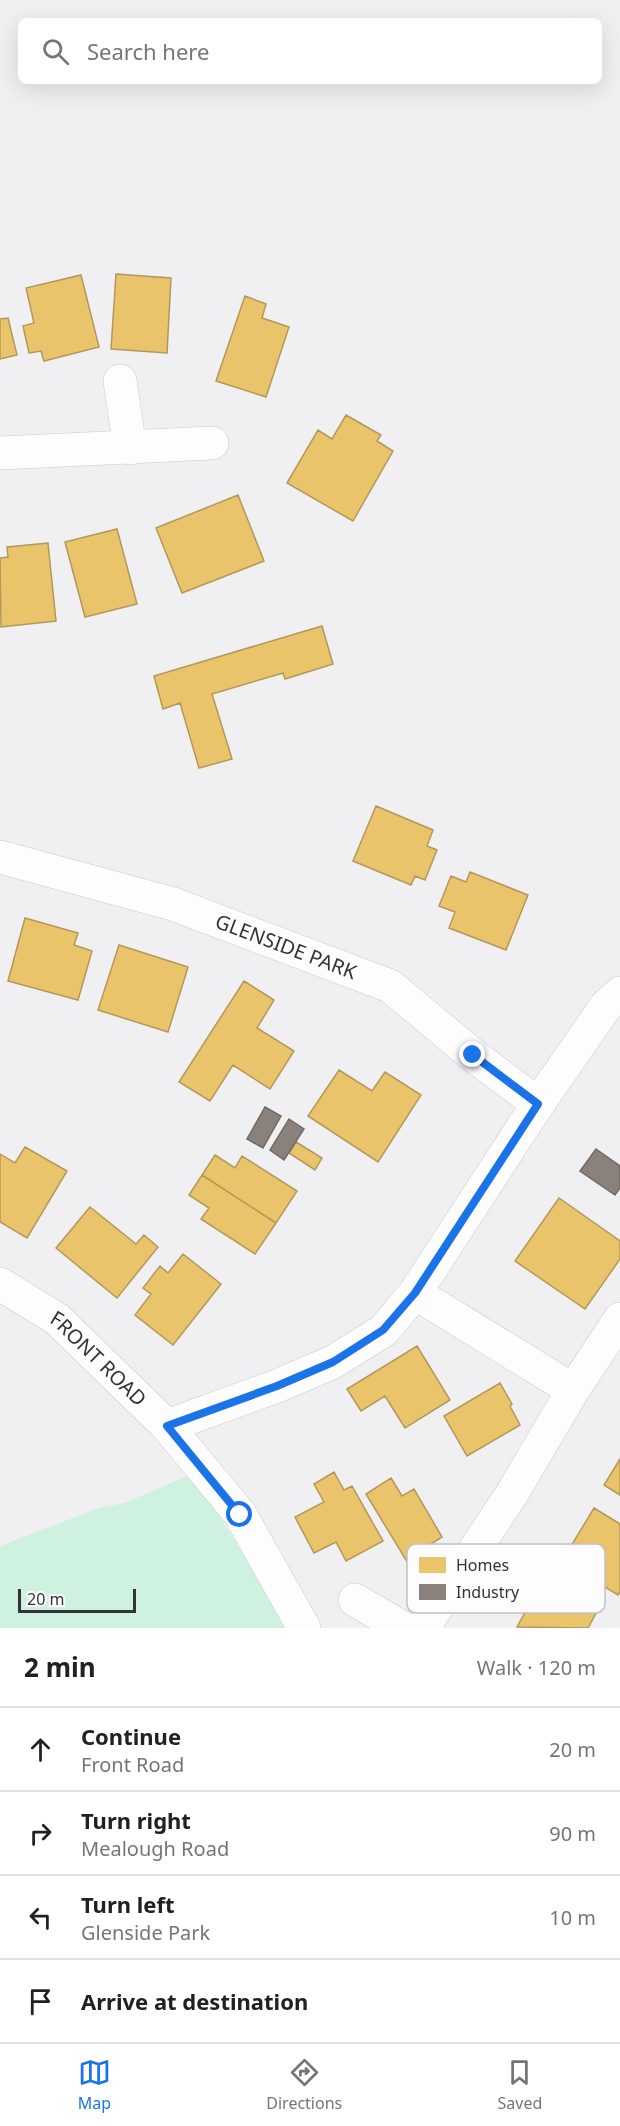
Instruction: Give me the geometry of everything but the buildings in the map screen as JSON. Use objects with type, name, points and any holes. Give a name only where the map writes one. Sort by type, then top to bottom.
[{"type":"street","points":[[120,381],[130,448]]},
{"type":"street","points":[[0,453],[212,443]]},
{"type":"street","name":"GLENSIDE PARK","points":[[0,857],[173,904],[390,986],[473,1055],[538,1104]]},
{"type":"street","points":[[167,1426],[277,1386],[333,1362],[383,1330],[415,1293],[538,1104],[606,1006],[620,993]]},
{"type":"street","name":"FRONT ROAD","points":[[0,1284],[57,1319],[167,1426],[240,1515],[304,1628]]},
{"type":"street","points":[[415,1293],[573,1390]]},
{"type":"street","points":[[479,1544],[513,1492],[573,1390],[620,1319]]},
{"type":"street","points":[[355,1600],[403,1628]]},
{"type":"street","points":[[423,1628],[433,1613]]},
{"type":"green space","points":[[193,1474],[278,1611],[285,1628],[0,1628],[0,1546],[99,1508],[124,1503]]},
{"type":"route","points":[[240,1515],[167,1426],[277,1386],[333,1362],[383,1330],[415,1293],[538,1104],[473,1055]]}]
